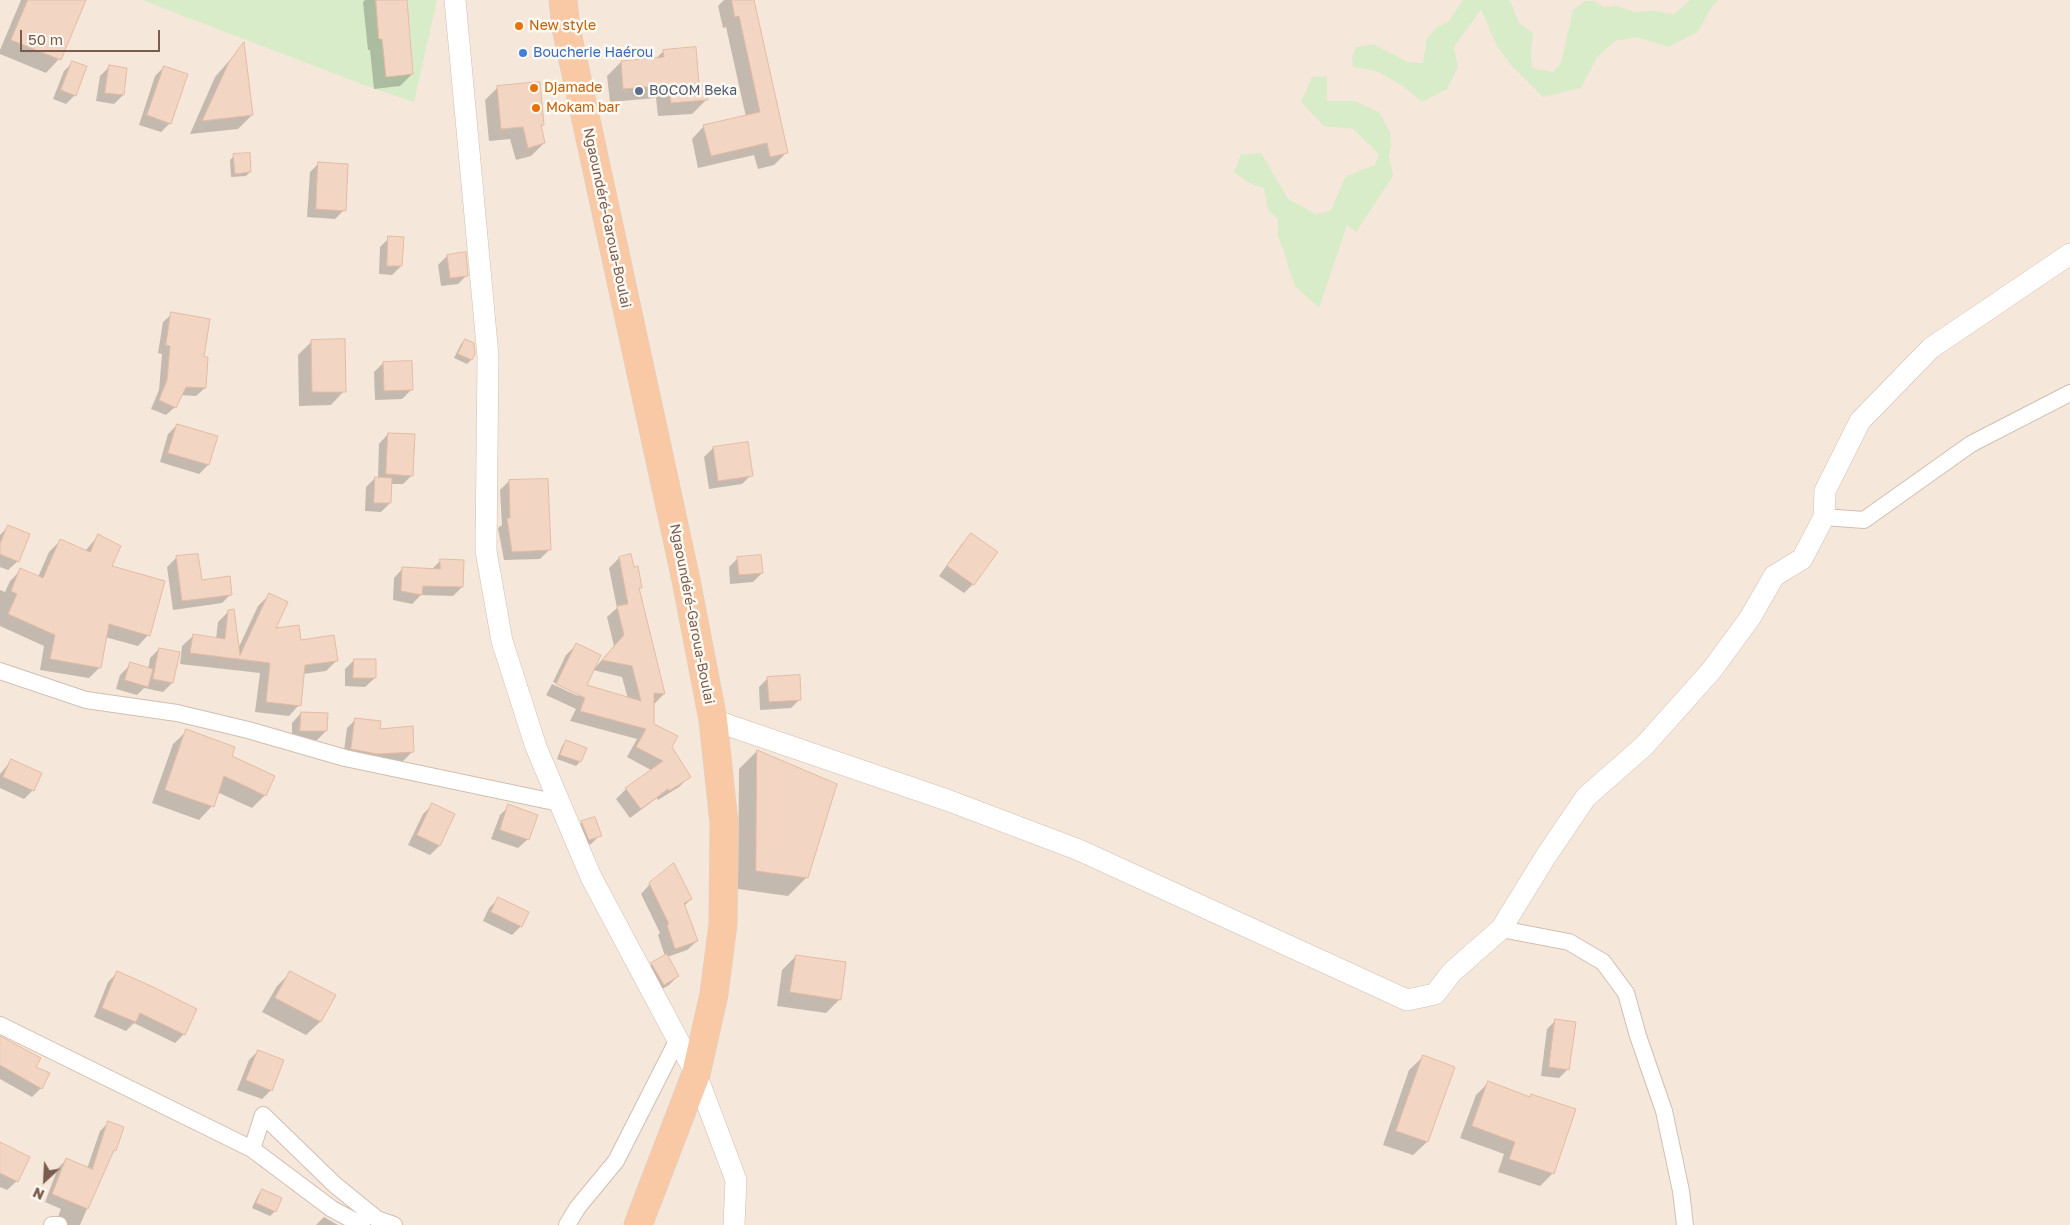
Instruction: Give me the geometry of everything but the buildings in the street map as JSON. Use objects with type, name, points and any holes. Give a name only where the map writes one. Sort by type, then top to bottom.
[{"type":"highway","name":"Ngaoundéré-Garoua-Boulai","points":[[563,0],[570,48],[682,561],[713,720],[724,824],[723,924],[714,994],[696,1074],[638,1225]]},
{"type":"street","points":[[455,0],[488,356],[486,551],[502,641],[536,747],[590,877],[696,1074],[736,1180],[734,1225]]},
{"type":"street","points":[[713,720],[947,800],[1079,850],[1407,1000],[1435,994],[1452,972],[1501,929],[1546,856],[1586,797],[1644,746],[1711,671],[1750,618],[1774,576],[1802,559],[1824,517],[1826,491],[1860,422],[1931,348],[2070,254]]},
{"type":"street","points":[[1824,517],[1864,520],[1971,444],[2070,393]]},
{"type":"street","points":[[0,670],[86,700],[177,712],[345,758],[559,803]]},
{"type":"street","points":[[1501,929],[1569,942],[1604,962],[1626,993],[1638,1036],[1664,1111],[1685,1225]]},
{"type":"street","points":[[0,1025],[252,1149],[325,1204],[362,1225]]},
{"type":"street","points":[[567,1225],[578,1207],[616,1161],[678,1039]]},
{"type":"street","points":[[252,1149],[263,1115],[334,1184],[377,1220],[394,1225]]},
{"type":"street","points":[[52,1225],[59,1225]]},
{"type":"shaded area","points":[[0,0],[2070,0],[2070,1225],[0,1225]]},
{"type":"green space","points":[[142,0],[437,0],[414,102],[364,85]]},
{"type":"green space","points":[[1463,0],[1510,0],[1519,23],[1533,33],[1532,68],[1553,72],[1561,63],[1573,10],[1585,1],[1594,1],[1604,7],[1618,6],[1634,12],[1655,11],[1674,14],[1690,0],[1719,0],[1712,6],[1698,32],[1668,47],[1637,37],[1615,41],[1597,57],[1581,88],[1543,97],[1512,66],[1497,46],[1481,9],[1454,47],[1458,67],[1447,89],[1422,102],[1403,86],[1376,71],[1353,67],[1352,57],[1356,47],[1373,44],[1408,62],[1423,63],[1427,38],[1437,27],[1449,21]]},
{"type":"green space","points":[[1327,76],[1327,101],[1355,101],[1379,112],[1390,132],[1391,146],[1389,156],[1393,176],[1356,232],[1347,225],[1319,308],[1295,286],[1278,236],[1278,220],[1268,209],[1264,188],[1249,183],[1234,172],[1241,154],[1261,153],[1288,199],[1316,214],[1331,210],[1346,176],[1375,165],[1379,154],[1353,129],[1324,126],[1301,102],[1312,77]]},
{"type":"place","name":"New style","points":[[519,26]]},
{"type":"place","name":"Boucherie Haérou","points":[[523,53]]},
{"type":"place","name":"Djamade","points":[[534,88]]},
{"type":"place","name":"BOCOM Beka","points":[[639,91]]},
{"type":"place","name":"Mokam bar","points":[[536,108]]}]
